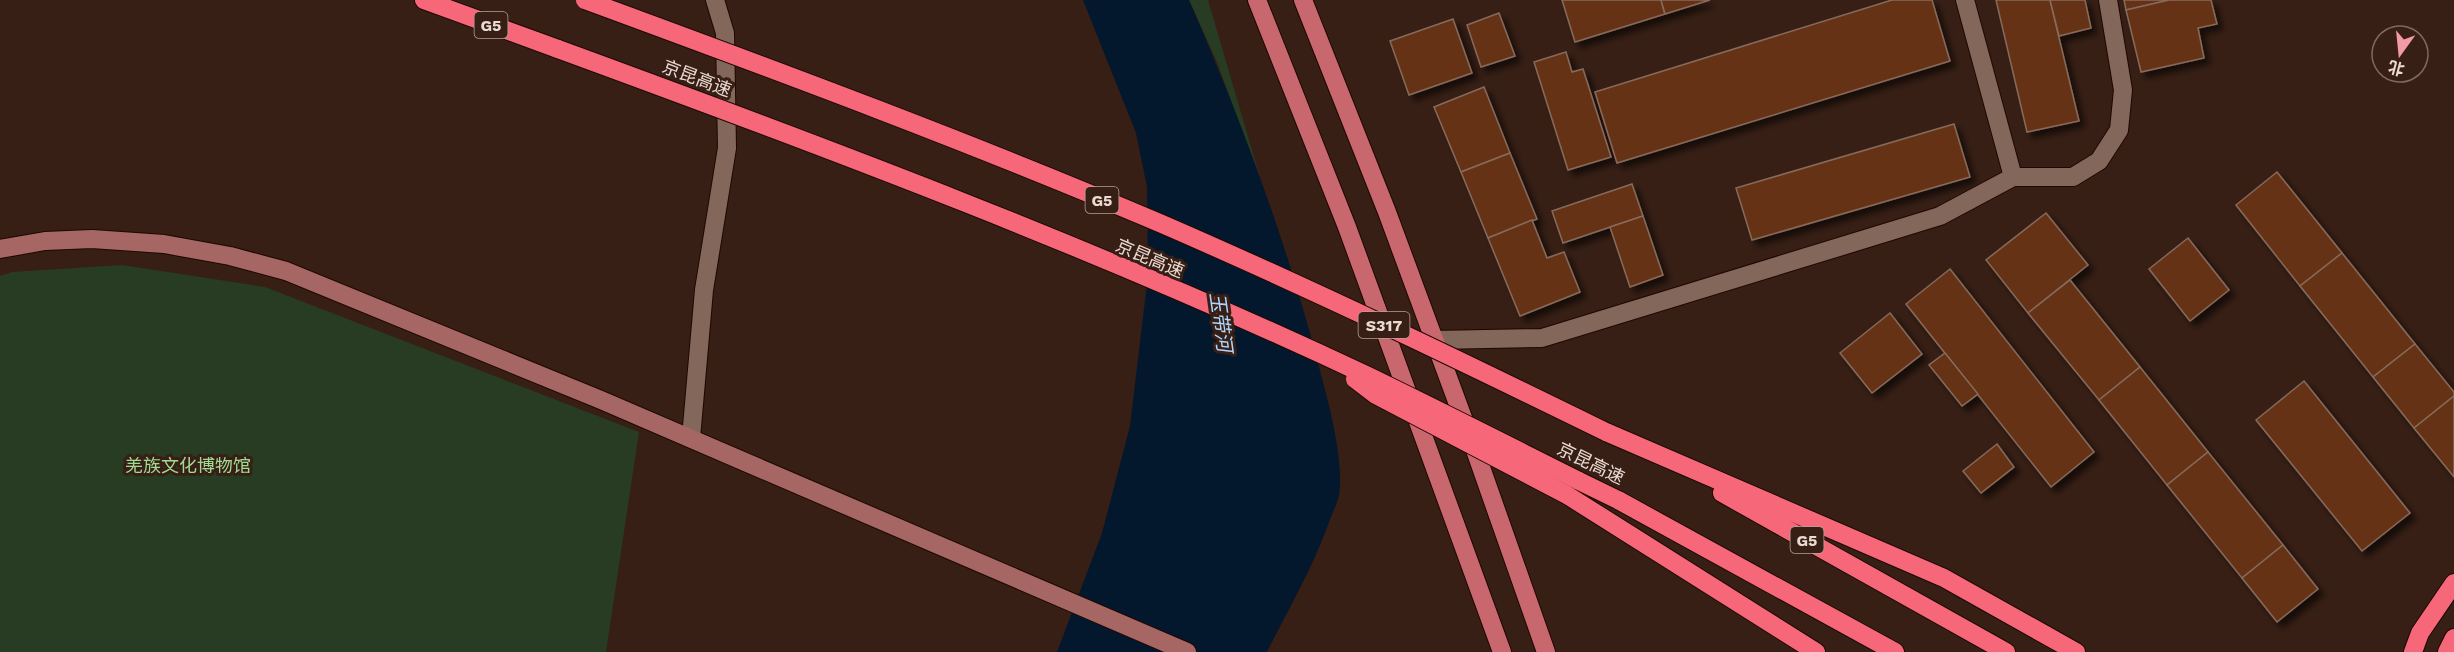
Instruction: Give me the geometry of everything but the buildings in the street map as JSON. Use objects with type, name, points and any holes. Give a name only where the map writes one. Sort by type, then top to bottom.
[{"type":"highway","name":"京昆高速","points":[[424,0],[701,101],[1139,275],[1330,360],[1376,395],[1572,487],[1628,505],[1895,652]]},
{"type":"highway","name":"京昆高速","points":[[585,0],[888,114],[1161,224],[1390,326],[1606,432],[1836,556],[2006,652]]},
{"type":"highway","points":[[1606,432],[1944,578],[2076,652]]},
{"type":"highway","points":[[1572,487],[1816,652]]},
{"type":"highway","points":[[2413,652],[2420,633],[2454,583]]},
{"type":"highway","points":[[2447,652],[2454,638]]},
{"type":"main road","name":"S317","points":[[1257,0],[1347,227],[1502,652]]},
{"type":"main road","name":"S317","points":[[1303,0],[1387,212],[1546,652]]},
{"type":"street","points":[[691,438],[704,290],[727,148],[725,33],[715,0]]},
{"type":"street","points":[[1965,0],[2013,177]]},
{"type":"street","points":[[1434,340],[1542,338],[1940,216],[2013,177],[2073,177],[2099,161],[2119,130],[2124,90],[2108,0]]},
{"type":"street","points":[[0,249],[45,241],[92,239],[164,244],[231,256],[306,279],[691,438],[1187,652]]},
{"type":"green space","points":[[1189,0],[1208,0],[1263,188],[1217,62]]},
{"type":"green space","name":"羌族文化博物馆","points":[[122,265],[265,287],[639,432],[606,652],[0,652],[0,276],[12,272]]},
{"type":"water","name":"玉带河","points":[[1083,0],[1189,0],[1264,188],[1310,334],[1336,438],[1340,468],[1339,495],[1315,558],[1267,652],[1057,652],[1102,533],[1130,426],[1148,275],[1147,187],[1136,133]]}]
